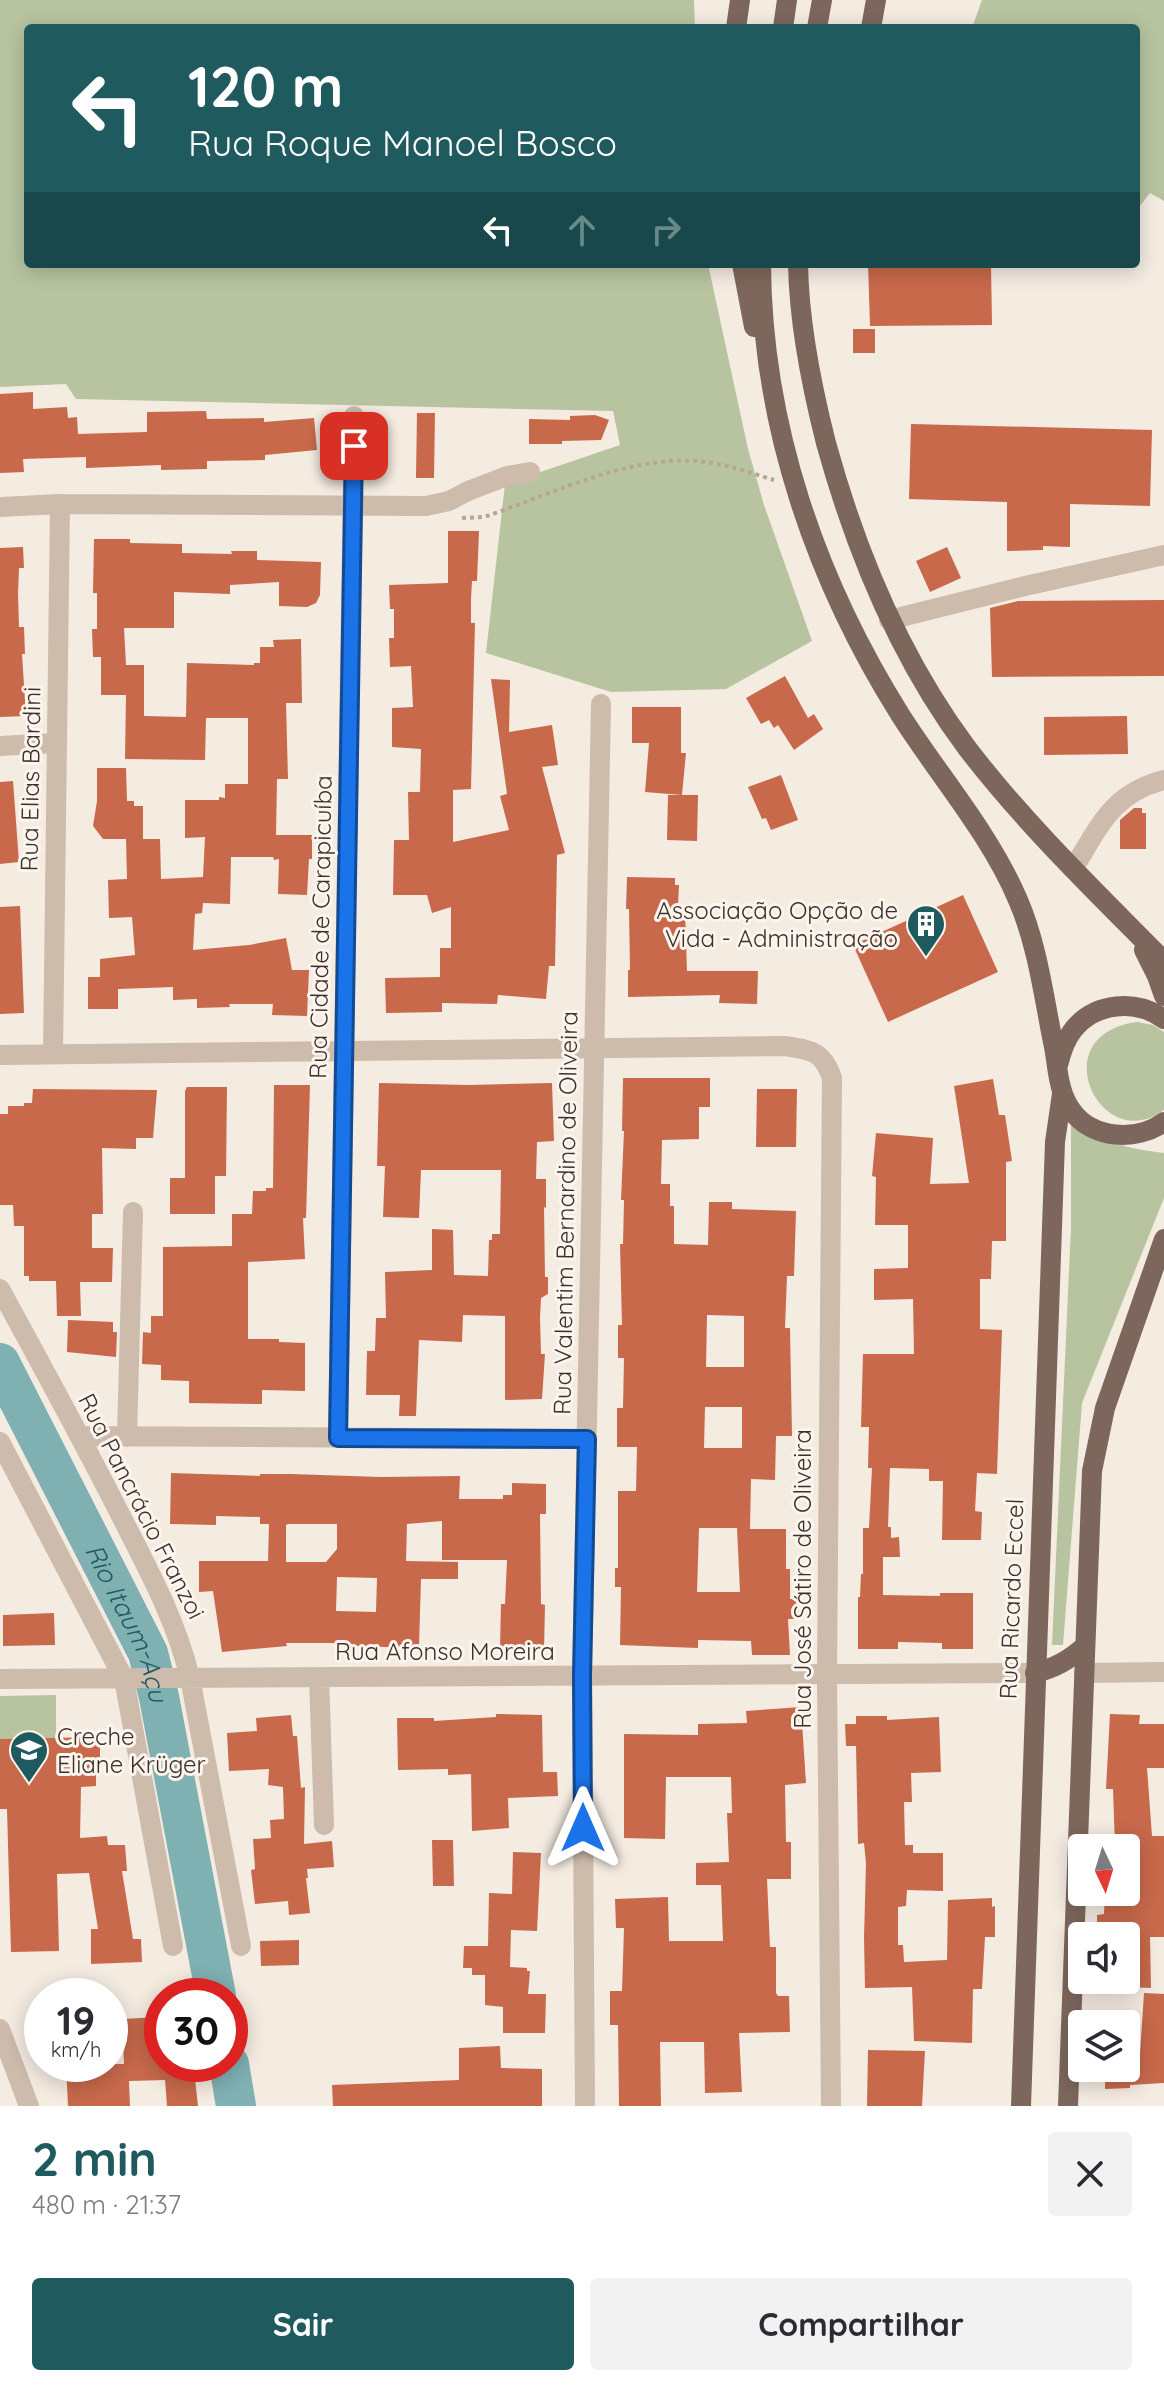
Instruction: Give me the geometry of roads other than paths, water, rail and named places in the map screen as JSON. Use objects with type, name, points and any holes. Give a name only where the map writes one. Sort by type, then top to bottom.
[{"type":"main road","points":[[737,24],[740,0]]},
{"type":"main road","points":[[784,24],[787,0]]},
{"type":"main road","points":[[818,24],[822,0]]},
{"type":"main road","points":[[872,24],[876,0]]},
{"type":"main road","points":[[743,268],[752,324],[767,368],[781,436],[820,557],[869,662],[915,737],[988,844],[1018,901],[1037,964],[1062,1094],[1073,1113],[1091,1128],[1112,1135],[1135,1135],[1164,1143]]},
{"type":"main road","points":[[761,268],[767,368]]},
{"type":"main road","points":[[798,268],[798,292],[814,397],[831,461],[864,559],[889,620],[909,658],[966,746],[1028,822],[1164,961]]},
{"type":"main road","points":[[798,292],[804,268]]},
{"type":"main road","points":[[1133,929],[1164,996]]},
{"type":"main road","points":[[1058,1066],[1063,1046],[1073,1029],[1088,1016],[1105,1008],[1124,1005],[1143,1008],[1164,1019]]},
{"type":"main road","name":"Rua Ricardo Eccel","points":[[1021,2106],[1055,1142],[1062,1094]]},
{"type":"main road","points":[[1135,1135],[1155,1129],[1164,1122]]},
{"type":"main road","points":[[1068,2106],[1090,1509],[1096,1449],[1105,1408],[1164,1239]]},
{"type":"main road","points":[[1149,1285],[1164,1262]]},
{"type":"main road","points":[[1035,1673],[1052,1669],[1085,1646]]},
{"type":"street","name":"Rua Cidade de Carapicuíba","points":[[338,1438],[354,416]]},
{"type":"street","points":[[0,507],[60,504],[426,506],[449,501],[507,476],[530,472]]},
{"type":"street","name":"Rua Elias Bardini","points":[[53,1054],[60,504]]},
{"type":"street","points":[[889,620],[1164,555]]},
{"type":"street","name":"Rua Valentim Bernardino de Oliveira","points":[[585,2106],[582,1676],[601,704]]},
{"type":"street","points":[[0,746],[57,743]]},
{"type":"street","points":[[1073,869],[1108,812],[1117,803],[1127,795],[1164,780]]},
{"type":"street","name":"Rua José Sátiro de Oliveira","points":[[594,1048],[785,1046],[820,1055],[832,1078],[827,1674],[831,2106]]},
{"type":"street","points":[[0,1055],[594,1048]]},
{"type":"street","points":[[127,1437],[133,1212]]},
{"type":"street","name":"Rua Pancrácio Franzoi","points":[[0,1289],[80,1436],[167,1607],[182,1646],[180,1678],[241,1946]]},
{"type":"street","points":[[80,1436],[587,1439]]},
{"type":"street","points":[[0,1442],[131,1679],[173,1946]]},
{"type":"street","points":[[1084,1673],[1164,1672]]},
{"type":"street","name":"Rua Afonso Moreira","points":[[0,1679],[1035,1673]]},
{"type":"street","points":[[319,1677],[324,1825]]},
{"type":"street","points":[[0,2029],[29,2106]]},
{"type":"waterway","name":"Rio Itaum-Açu","points":[[0,1363],[148,1653],[213,1978]]},
{"type":"waterway","name":"Rio Itaum-Açu","points":[[232,2082],[236,2106]]},
{"type":"place","name":"Associação Opção de Vida - Administração","points":[[926,958]]},
{"type":"place","name":"Creche Eliane Krüger","points":[[29,1784]]}]
